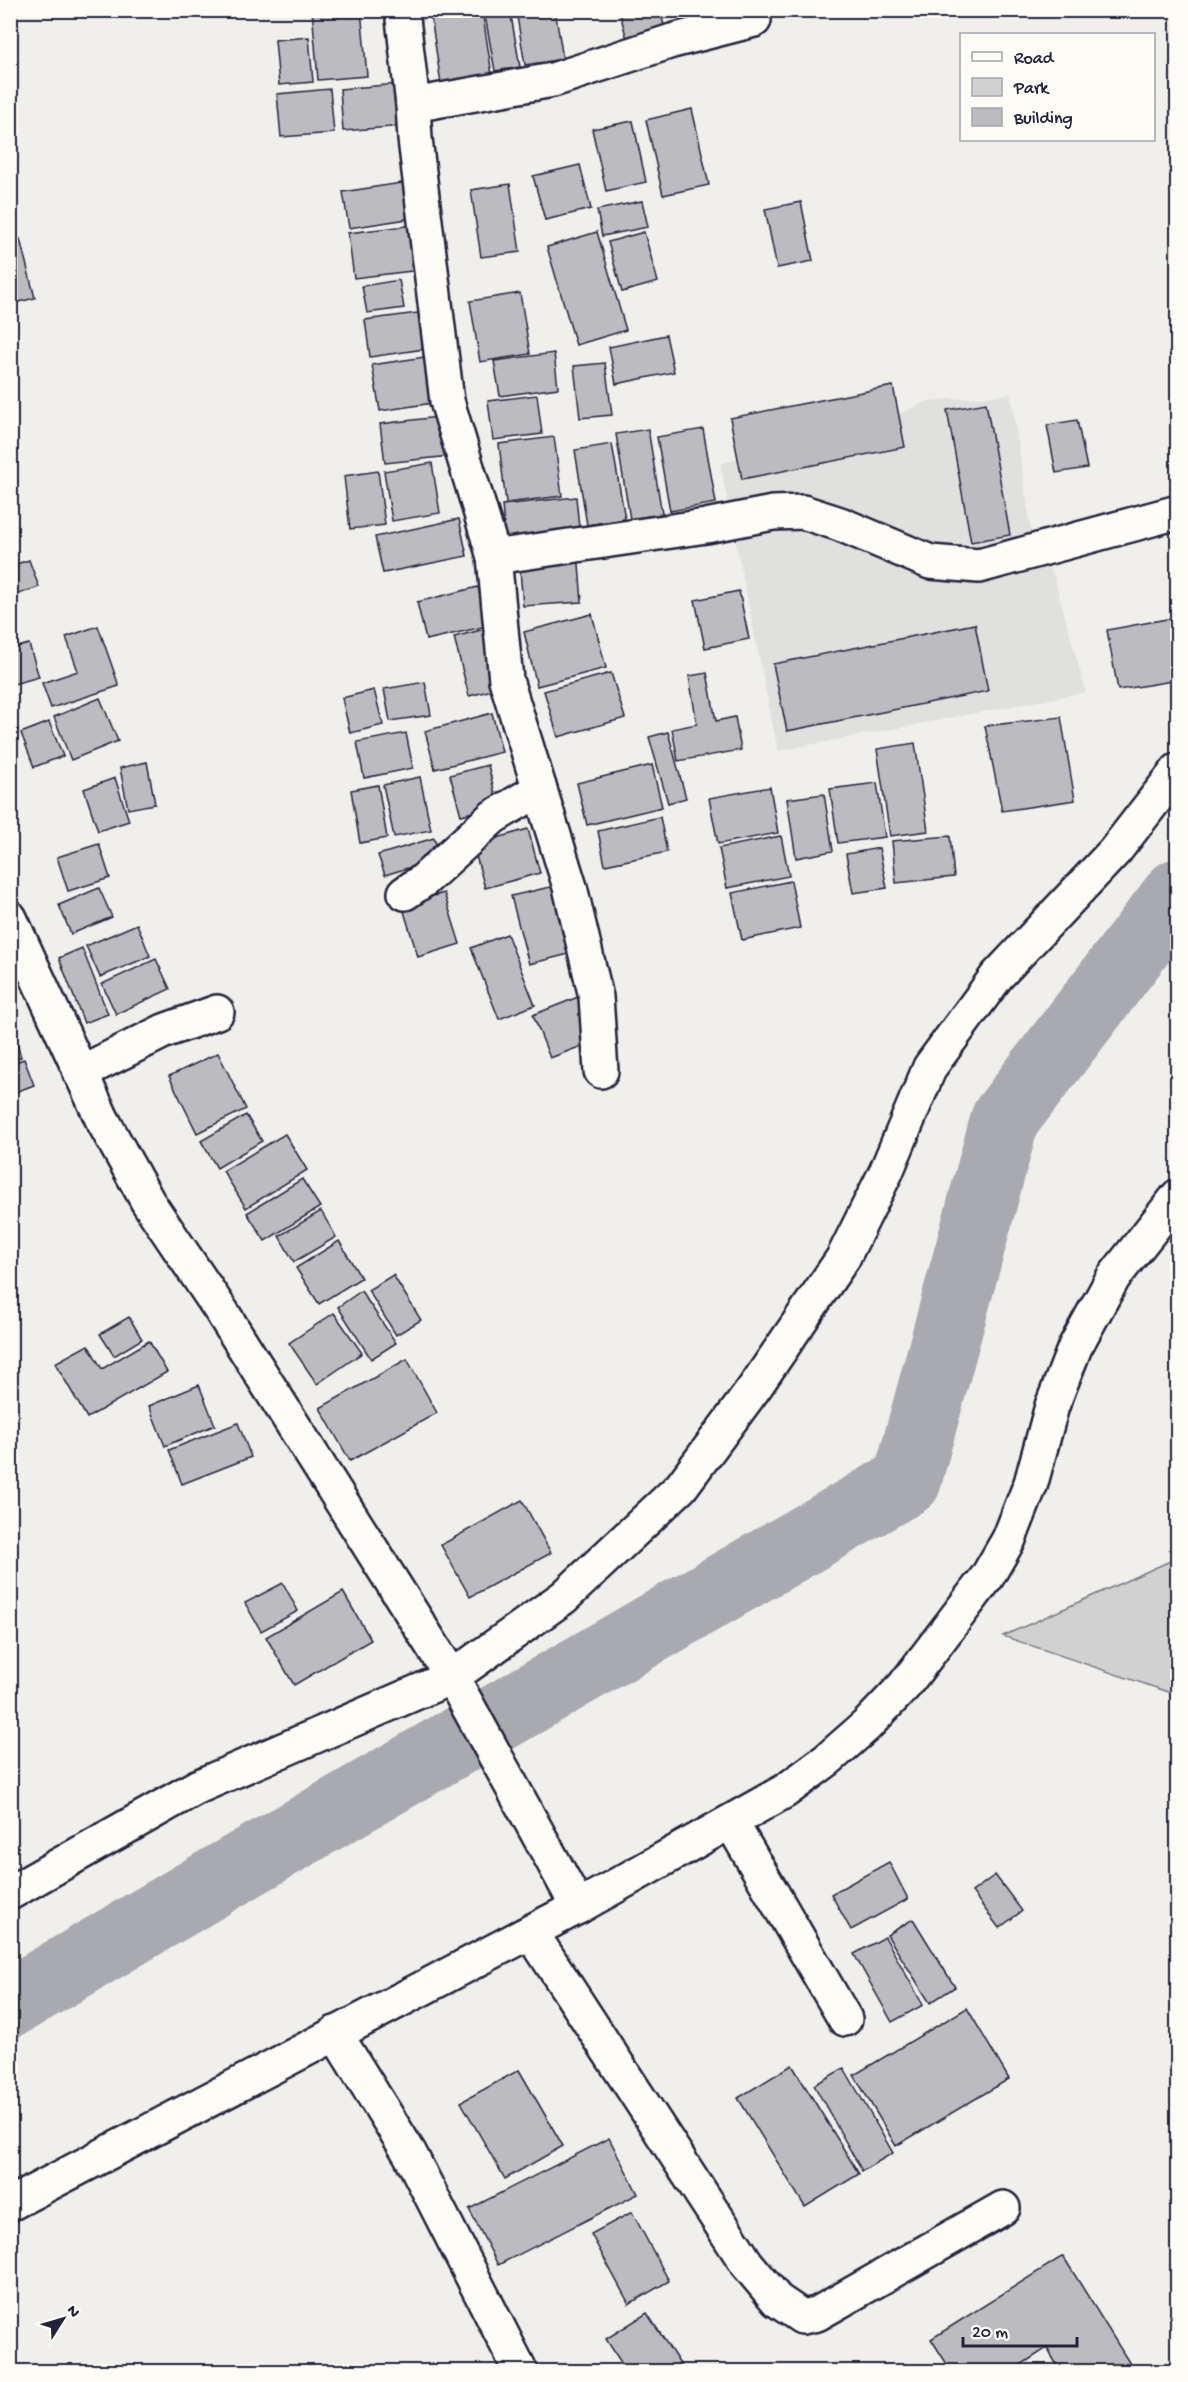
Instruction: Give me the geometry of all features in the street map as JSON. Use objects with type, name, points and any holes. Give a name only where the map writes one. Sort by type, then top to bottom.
[{"type":"street","points":[[402,10],[415,140],[447,401],[494,556],[506,680],[570,887],[596,997],[601,1071]]},
{"type":"street","points":[[413,105],[553,80],[672,41],[754,20]]},
{"type":"street","points":[[494,556],[706,526],[773,513],[803,512],[840,524],[930,562],[979,566],[1178,512]]},
{"type":"street","points":[[10,1893],[197,1786],[452,1677],[564,1597],[681,1487],[755,1387],[843,1258],[886,1172],[930,1067],[997,976],[1115,851],[1178,770]]},
{"type":"street","points":[[405,892],[424,880],[493,817],[540,789]]},
{"type":"street","points":[[10,918],[102,1119],[148,1202],[222,1312],[452,1677],[578,1907]]},
{"type":"street","points":[[80,1073],[164,1031],[217,1012]]},
{"type":"street","points":[[10,2204],[578,1907],[785,1791],[827,1760],[867,1725],[904,1686],[987,1577],[1009,1539],[1031,1483],[1052,1406],[1075,1347],[1113,1278],[1178,1196]]},
{"type":"street","points":[[731,1822],[846,2019]]},
{"type":"street","points":[[531,1932],[747,2264],[777,2300],[802,2317],[817,2314],[1003,2208]]},
{"type":"street","points":[[335,2033],[410,2154],[521,2372]]},
{"type":"shaded area","points":[[1011,394],[1031,531],[1054,577],[1086,692],[778,751],[720,464],[904,412],[928,401]]},
{"type":"green space","points":[[1177,1558],[1177,1695],[1003,1636]]},
{"type":"building","points":[[312,10],[361,10],[367,76],[318,80]]},
{"type":"building","points":[[430,10],[482,10],[492,75],[441,83]]},
{"type":"building","points":[[484,10],[510,10],[520,67],[495,71]]},
{"type":"building","points":[[516,10],[555,10],[563,59],[525,65]]},
{"type":"building","points":[[619,10],[660,10],[665,29],[627,39]]},
{"type":"building","points":[[309,37],[313,82],[279,85],[275,40]]},
{"type":"building","points":[[398,84],[402,126],[343,131],[340,89]]},
{"type":"building","points":[[330,89],[334,133],[281,137],[277,94]]},
{"type":"building","points":[[692,109],[709,185],[663,195],[646,120]]},
{"type":"building","points":[[633,121],[646,182],[606,191],[592,129]]},
{"type":"building","points":[[580,165],[591,209],[545,220],[533,176]]},
{"type":"building","points":[[408,182],[414,218],[349,228],[343,192]]},
{"type":"building","points":[[510,184],[520,252],[481,257],[471,190]]},
{"type":"building","points":[[642,201],[648,227],[602,236],[597,210]]},
{"type":"building","points":[[801,202],[813,261],[777,268],[765,209]]},
{"type":"building","points":[[414,225],[420,270],[354,278],[348,233]]},
{"type":"building","points":[[597,232],[626,330],[576,345],[547,247]]},
{"type":"building","points":[[644,232],[658,282],[622,292],[608,242]]},
{"type":"building","points":[[20,239],[35,298],[10,304],[10,241]]},
{"type":"building","points":[[399,280],[404,308],[367,313],[362,286]]},
{"type":"building","points":[[520,293],[530,354],[480,362],[470,301]]},
{"type":"building","points":[[425,312],[431,348],[370,357],[365,320]]},
{"type":"building","points":[[666,335],[674,372],[616,384],[609,347]]},
{"type":"building","points":[[554,353],[558,388],[500,396],[494,361]]},
{"type":"building","points":[[431,356],[439,402],[380,411],[372,365]]},
{"type":"building","points":[[605,363],[612,415],[580,418],[574,366]]},
{"type":"building","points":[[893,386],[905,447],[742,479],[730,418]]},
{"type":"building","points":[[537,395],[542,434],[493,440],[488,401]]},
{"type":"building","points":[[986,403],[1010,535],[971,542],[947,410]]},
{"type":"building","points":[[446,416],[450,456],[385,463],[380,424]]},
{"type":"building","points":[[1077,420],[1087,468],[1056,473],[1047,425]]},
{"type":"building","points":[[648,429],[662,514],[630,519],[616,434]]},
{"type":"building","points":[[703,429],[716,503],[670,511],[657,437]]},
{"type":"building","points":[[554,437],[562,496],[506,503],[499,444]]},
{"type":"building","points":[[612,444],[625,519],[587,525],[575,450]]},
{"type":"building","points":[[432,463],[440,513],[392,521],[384,471]]},
{"type":"building","points":[[378,471],[385,525],[350,529],[344,476]]},
{"type":"building","points":[[576,497],[580,538],[506,547],[502,505]]},
{"type":"building","points":[[459,519],[467,556],[383,573],[375,537]]},
{"type":"building","points":[[578,552],[582,602],[523,606],[519,557]]},
{"type":"building","points":[[29,560],[39,587],[10,597],[10,566]]},
{"type":"building","points":[[478,587],[487,626],[426,640],[417,602]]},
{"type":"building","points":[[739,591],[749,639],[705,648],[695,600]]},
{"type":"building","points":[[592,614],[606,668],[537,686],[524,632]]},
{"type":"building","points":[[1178,617],[1178,680],[1118,690],[1107,630]]},
{"type":"building","points":[[975,624],[988,691],[787,731],[773,664]]},
{"type":"building","points":[[98,626],[119,686],[51,708],[42,683],[78,671],[66,637]]},
{"type":"building","points":[[485,629],[500,688],[469,696],[454,637]]},
{"type":"building","points":[[29,644],[39,677],[10,685],[10,649]]},
{"type":"building","points":[[611,673],[625,718],[558,737],[544,691]]},
{"type":"building","points":[[707,673],[716,721],[735,717],[741,750],[678,761],[672,729],[697,724],[689,676]]},
{"type":"building","points":[[425,682],[431,715],[390,721],[384,689]]},
{"type":"building","points":[[374,690],[383,725],[350,733],[342,698]]},
{"type":"building","points":[[100,698],[118,741],[71,760],[54,717]]},
{"type":"building","points":[[10,707],[18,730],[10,733]]},
{"type":"building","points":[[492,713],[502,752],[435,769],[425,731]]},
{"type":"building","points":[[1061,717],[1075,800],[1002,811],[985,726]]},
{"type":"building","points":[[49,722],[63,756],[34,767],[21,733]]},
{"type":"building","points":[[668,732],[686,798],[668,803],[649,737]]},
{"type":"building","points":[[406,733],[413,768],[364,778],[357,742]]},
{"type":"building","points":[[915,743],[928,831],[890,836],[877,749]]},
{"type":"building","points":[[147,762],[155,804],[128,809],[120,768]]},
{"type":"building","points":[[488,765],[498,806],[461,815],[450,775]]},
{"type":"building","points":[[652,765],[662,807],[587,825],[577,783]]},
{"type":"building","points":[[420,777],[431,830],[394,837],[383,785]]},
{"type":"building","points":[[115,778],[129,821],[98,831],[84,789]]},
{"type":"building","points":[[877,783],[885,837],[838,843],[830,789]]},
{"type":"building","points":[[378,785],[387,838],[360,843],[351,790]]},
{"type":"building","points":[[770,787],[778,833],[718,844],[709,798]]},
{"type":"building","points":[[824,794],[833,851],[796,858],[787,799]]},
{"type":"building","points":[[660,817],[667,852],[605,865],[598,831]]},
{"type":"building","points":[[528,829],[540,873],[485,888],[473,845]]},
{"type":"building","points":[[781,836],[789,876],[727,888],[719,848]]},
{"type":"building","points":[[950,836],[954,877],[896,883],[892,841]]},
{"type":"building","points":[[434,838],[440,858],[385,875],[378,855]]},
{"type":"building","points":[[99,844],[110,878],[68,891],[57,857]]},
{"type":"building","points":[[879,848],[887,888],[853,893],[846,854]]},
{"type":"building","points":[[791,881],[800,928],[742,940],[732,893]]},
{"type":"building","points":[[559,885],[577,952],[529,964],[511,896]]},
{"type":"building","points":[[99,888],[112,917],[71,934],[59,905]]},
{"type":"building","points":[[444,893],[460,944],[418,957],[402,905]]},
{"type":"building","points":[[137,924],[150,956],[100,977],[86,946]]},
{"type":"building","points":[[507,934],[535,1005],[499,1019],[471,948]]},
{"type":"building","points":[[82,948],[108,1014],[84,1023],[59,958]]},
{"type":"building","points":[[156,959],[170,989],[116,1014],[102,984]]},
{"type":"building","points":[[578,997],[595,1041],[550,1058],[533,1015]]},
{"type":"building","points":[[14,1032],[21,1057],[10,1061],[10,1033]]},
{"type":"building","points":[[218,1053],[246,1109],[197,1133],[169,1076]]},
{"type":"building","points":[[24,1059],[34,1085],[10,1094],[10,1064]]},
{"type":"building","points":[[246,1115],[262,1141],[217,1168],[201,1141]]},
{"type":"building","points":[[285,1134],[307,1170],[246,1208],[223,1171]]},
{"type":"building","points":[[302,1179],[320,1207],[265,1241],[247,1213]]},
{"type":"building","points":[[321,1211],[336,1237],[294,1262],[279,1236]]},
{"type":"building","points":[[339,1241],[361,1278],[319,1304],[296,1268]]},
{"type":"building","points":[[393,1275],[421,1320],[396,1335],[368,1290]]},
{"type":"building","points":[[361,1291],[396,1343],[371,1359],[338,1307]]},
{"type":"building","points":[[334,1313],[362,1353],[317,1384],[289,1343]]},
{"type":"building","points":[[129,1317],[142,1339],[114,1356],[100,1334]]},
{"type":"building","points":[[149,1341],[167,1372],[87,1418],[55,1363],[88,1345],[102,1369]]},
{"type":"building","points":[[407,1359],[437,1413],[350,1461],[320,1408]]},
{"type":"building","points":[[199,1385],[215,1425],[165,1446],[149,1406]]},
{"type":"building","points":[[238,1423],[251,1457],[182,1484],[169,1450]]},
{"type":"building","points":[[522,1500],[551,1553],[470,1597],[441,1545]]},
{"type":"building","points":[[283,1583],[298,1611],[261,1631],[245,1603]]},
{"type":"building","points":[[343,1592],[371,1640],[294,1685],[266,1637]]},
{"type":"building","points":[[889,1862],[908,1899],[851,1930],[831,1894]]},
{"type":"building","points":[[995,1875],[1022,1911],[999,1928],[972,1892]]},
{"type":"building","points":[[913,1919],[955,1987],[930,2003],[887,1935]]},
{"type":"building","points":[[885,1937],[923,2005],[892,2022],[854,1954]]},
{"type":"building","points":[[967,2008],[1009,2079],[896,2146],[854,2075]]},
{"type":"building","points":[[792,2065],[859,2174],[805,2207],[738,2098]]},
{"type":"building","points":[[844,2068],[893,2153],[862,2171],[814,2085]]},
{"type":"building","points":[[519,2070],[563,2146],[505,2179],[461,2102]]},
{"type":"building","points":[[609,2138],[638,2194],[498,2265],[469,2209]]},
{"type":"building","points":[[632,2212],[669,2281],[629,2304],[591,2234]]},
{"type":"building","points":[[1063,2256],[1135,2372],[1061,2372],[1047,2348],[1010,2372],[952,2372],[931,2339]]},
{"type":"building","points":[[647,2313],[685,2372],[627,2372],[606,2339]]},
{"type":"waterway","points":[[10,2003],[907,1481],[1005,1119],[1178,893]]}]
